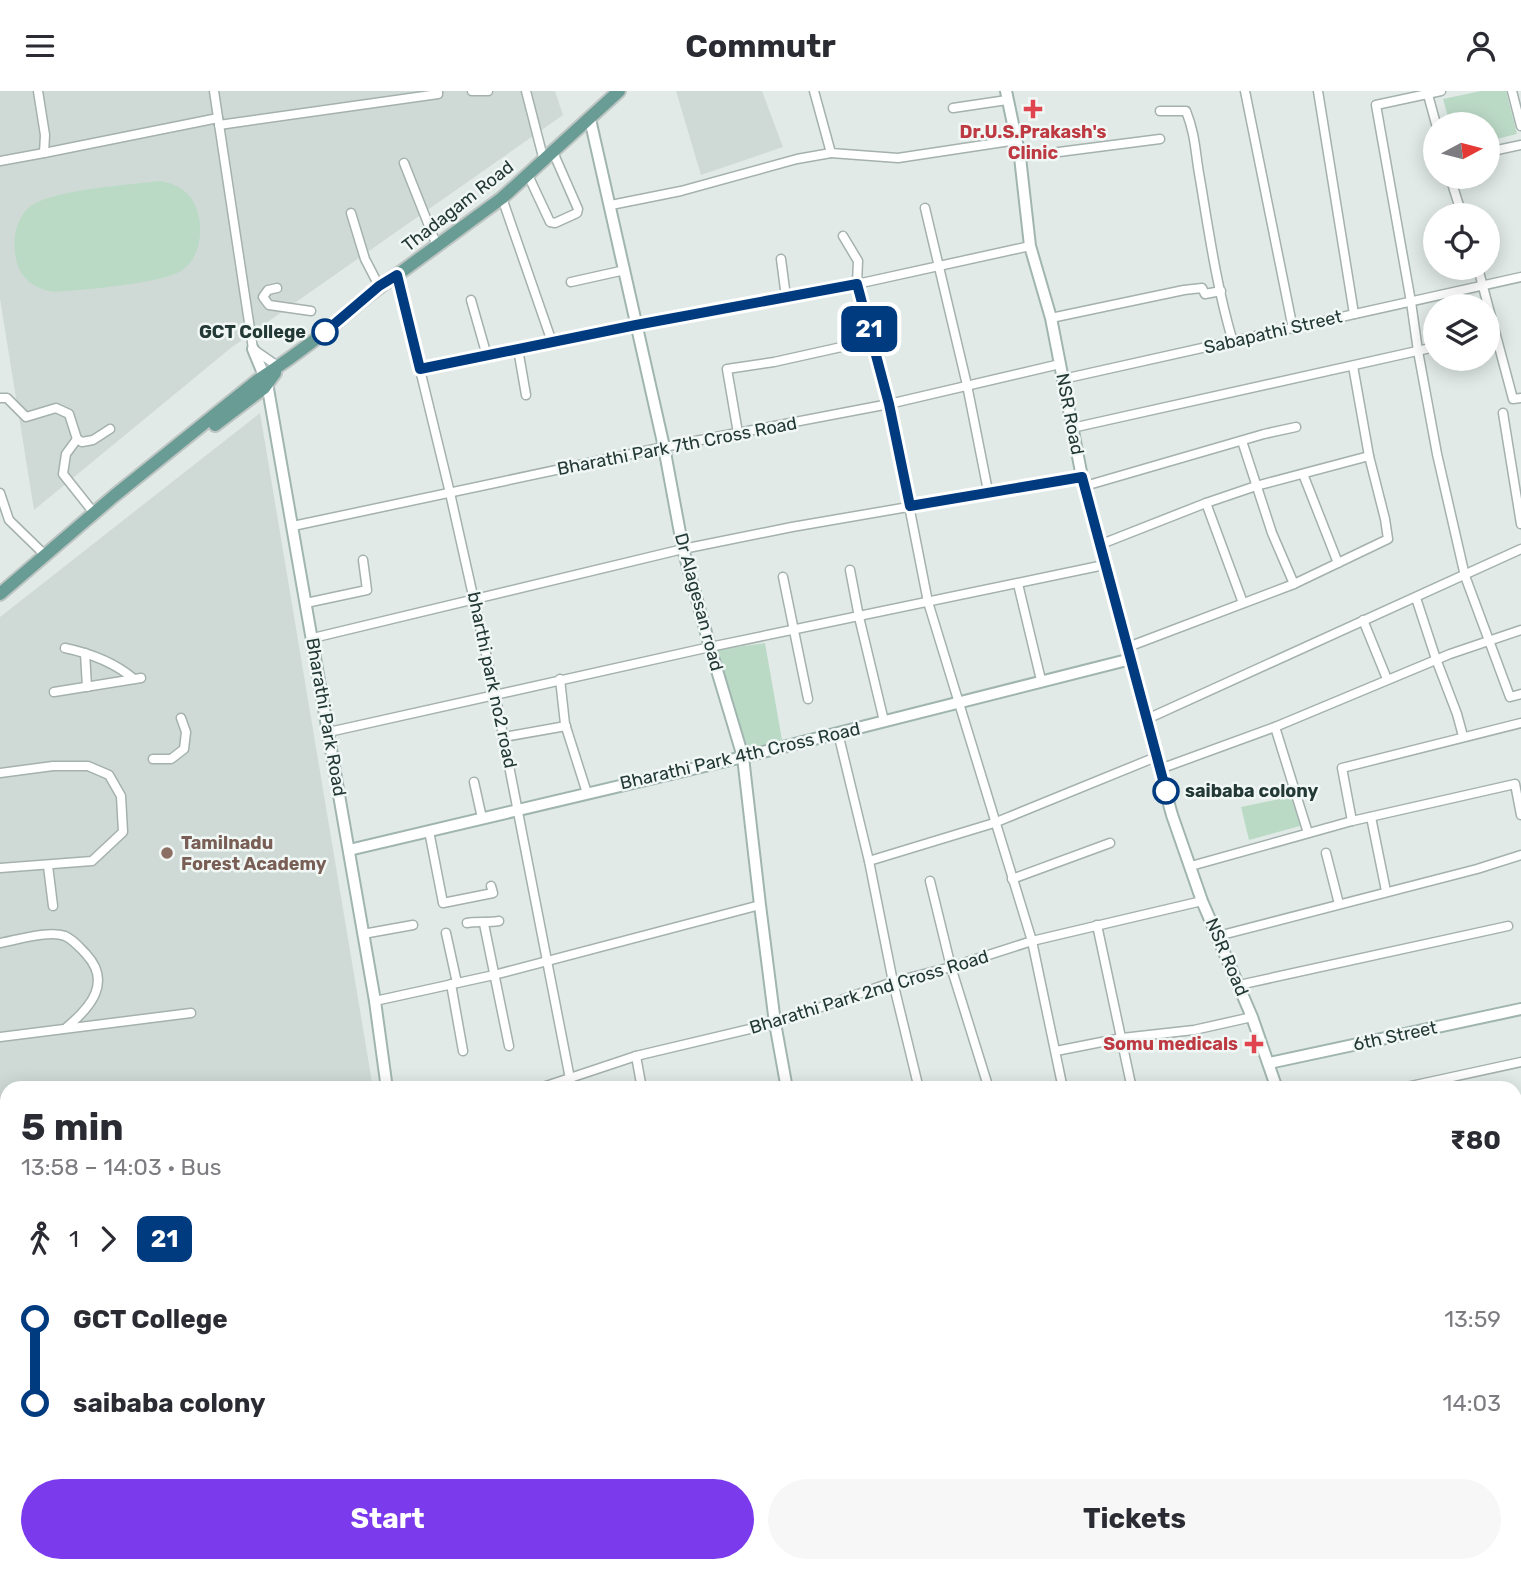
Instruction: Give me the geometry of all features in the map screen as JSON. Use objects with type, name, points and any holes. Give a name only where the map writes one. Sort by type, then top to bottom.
[{"type":"main road","name":"Thadagam Road","points":[[0,603],[379,286],[502,198],[620,91]]},
{"type":"main road","name":"Thadagam Road","points":[[0,594],[94,513],[265,380]]},
{"type":"street","points":[[38,91],[45,135],[44,153]]},
{"type":"street","points":[[214,91],[253,349],[279,367]]},
{"type":"street","points":[[0,161],[219,121],[438,94],[438,91]]},
{"type":"street","points":[[472,91],[488,91]]},
{"type":"street","points":[[526,91],[548,156],[578,209],[577,213],[557,222],[550,222],[528,175]]},
{"type":"street","points":[[814,91],[831,153]]},
{"type":"street","points":[[1245,91],[1293,329]]},
{"type":"street","points":[[1318,91],[1354,314]]},
{"type":"street","points":[[1441,91],[1376,105],[1437,454],[1465,576],[1510,697],[1521,694]]},
{"type":"street","points":[[1512,91],[1521,126]]},
{"type":"street","points":[[1428,92],[1433,112]]},
{"type":"street","points":[[953,108],[1007,95]]},
{"type":"street","name":"NSR Road","points":[[1007,95],[1020,157],[1030,246],[1051,319],[1072,428],[1099,545],[1156,757],[1172,815],[1202,901],[1252,1017],[1275,1081]]},
{"type":"street","points":[[1160,111],[1186,111],[1194,131],[1197,165],[1233,342]]},
{"type":"street","name":"Dr Alagesan road","points":[[590,119],[664,447],[683,549],[709,647],[743,757],[775,1023],[786,1081]]},
{"type":"street","points":[[1020,157],[1160,139]]},
{"type":"street","points":[[611,205],[681,191],[797,159],[831,153],[898,158],[1017,140]]},
{"type":"street","points":[[1500,149],[1521,145]]},
{"type":"street","points":[[404,163],[437,246]]},
{"type":"street","points":[[502,198],[552,342]]},
{"type":"street","points":[[925,208],[967,385],[988,492]]},
{"type":"street","points":[[351,213],[365,259],[379,286]]},
{"type":"street","points":[[843,236],[858,261],[857,284],[889,404],[928,602],[1032,941],[1062,1081]]},
{"type":"street","points":[[420,369],[857,284],[1030,246]]},
{"type":"street","points":[[781,259],[786,297]]},
{"type":"street","points":[[570,282],[625,270]]},
{"type":"street","name":"bharthi park no2 road","points":[[397,275],[495,694],[570,1081]]},
{"type":"street","name":"Sabapathi Street","points":[[1063,379],[1521,277]]},
{"type":"street","points":[[1481,280],[1484,294]]},
{"type":"street","points":[[247,299],[263,297],[268,290],[277,288]]},
{"type":"street","points":[[1051,319],[1184,290],[1202,288],[1205,294],[1221,291]]},
{"type":"street","points":[[263,297],[269,305],[312,311]]},
{"type":"street","points":[[471,300],[487,355]]},
{"type":"street","points":[[738,433],[727,369],[774,362],[873,340]]},
{"type":"street","name":"Bharathi Park Road","points":[[253,349],[265,380],[293,526],[375,1001],[386,1081]]},
{"type":"street","points":[[518,349],[526,395]]},
{"type":"street","points":[[1072,428],[1423,350]]},
{"type":"street","points":[[1500,359],[1513,399],[1521,398]]},
{"type":"street","name":"Bharathi Park 7th Cross Road","points":[[293,526],[664,447],[889,404],[1060,364]]},
{"type":"street","points":[[1130,653],[1293,584],[1388,539],[1369,457],[1353,366]]},
{"type":"street","points":[[0,398],[6,398],[26,417],[56,408],[69,414],[77,439],[82,442],[93,440],[110,429]]},
{"type":"street","points":[[1503,413],[1521,524]]},
{"type":"street","points":[[313,638],[683,549],[988,492],[1084,481],[1296,427]]},
{"type":"street","points":[[77,439],[66,454],[63,474],[94,513]]},
{"type":"street","points":[[1242,441],[1272,533],[1293,584]]},
{"type":"street","points":[[1099,545],[1256,486],[1369,457]]},
{"type":"street","points":[[1303,474],[1338,563]]},
{"type":"street","points":[[0,493],[9,520],[45,555]]},
{"type":"street","points":[[1206,503],[1243,603]]},
{"type":"street","points":[[1147,719],[1521,549]]},
{"type":"street","points":[[306,603],[367,590],[363,560]]},
{"type":"street","points":[[329,732],[560,679],[1104,565]]},
{"type":"street","points":[[850,570],[884,721]]},
{"type":"street","points":[[783,577],[808,699]]},
{"type":"street","points":[[1018,584],[1041,680]]},
{"type":"street","points":[[1416,598],[1463,736]]},
{"type":"street","points":[[1363,620],[1387,680]]},
{"type":"street","points":[[1160,769],[1275,727],[1437,660],[1521,629]]},
{"type":"street","points":[[54,692],[137,679],[85,653],[65,648]]},
{"type":"street","points":[[85,653],[87,687]]},
{"type":"street","name":"Bharathi Park 4th Cross Road","points":[[349,850],[743,757],[957,703],[1130,653]]},
{"type":"street","points":[[560,679],[566,726],[587,793]]},
{"type":"street","points":[[153,759],[172,758],[184,749],[186,732],[181,718]]},
{"type":"street","points":[[1352,821],[1342,768],[1521,723]]},
{"type":"street","points":[[504,737],[566,726]]},
{"type":"street","points":[[1275,727],[1308,833]]},
{"type":"street","points":[[838,733],[917,1081]]},
{"type":"street","points":[[869,861],[994,823],[1156,757]]},
{"type":"street","points":[[0,773],[53,765],[88,766],[109,775],[121,796],[123,832],[92,860],[48,866],[0,868]]},
{"type":"street","points":[[474,782],[482,818]]},
{"type":"street","points":[[1191,866],[1352,821],[1515,784],[1521,815]]},
{"type":"street","points":[[1371,817],[1386,891]]},
{"type":"street","points":[[429,831],[443,903],[493,893],[491,885]]},
{"type":"street","points":[[1012,879],[1110,843]]},
{"type":"street","points":[[1326,853],[1339,904]]},
{"type":"street","points":[[1218,936],[1521,855]]},
{"type":"street","points":[[48,866],[53,906]]},
{"type":"street","points":[[930,881],[951,967],[987,1081]]},
{"type":"street","name":"Bharathi Park 2nd Cross Road","points":[[558,1081],[636,1056],[775,1023],[893,982],[1032,941],[1202,901]]},
{"type":"street","points":[[375,1001],[494,975],[760,905]]},
{"type":"street","points":[[467,923],[499,921]]},
{"type":"street","points":[[484,924],[509,1046]]},
{"type":"street","points":[[363,934],[413,925]]},
{"type":"street","points":[[1097,925],[1130,1081]]},
{"type":"street","points":[[1239,985],[1508,926]]},
{"type":"street","points":[[446,933],[463,1051]]},
{"type":"street","points":[[0,943],[38,936],[64,935],[75,942],[95,964],[99,981],[87,1010],[67,1027]]},
{"type":"street","name":"6th Street","points":[[1269,1063],[1521,1009]]},
{"type":"street","points":[[0,1037],[191,1013]]},
{"type":"street","points":[[1056,1051],[1122,1038],[1194,1030],[1252,1017]]},
{"type":"street","points":[[636,1056],[641,1081]]},
{"type":"street","points":[[1434,1081],[1521,1062]]},
{"type":"shaded area","points":[[0,91],[555,91],[563,115],[232,347],[34,510],[0,299]]},
{"type":"shaded area","points":[[676,91],[762,91],[783,147],[701,175]]},
{"type":"shaded area","name":"Tamilnadu Forest Academy","points":[[260,413],[372,1081],[0,1081],[0,617]]},
{"type":"green space","points":[[1481,91],[1506,91],[1517,134],[1500,138],[1500,112],[1447,112],[1443,99]]},
{"type":"green space","points":[[160,181],[173,184],[189,195],[198,213],[200,229],[196,253],[181,271],[139,283],[54,292],[35,286],[21,272],[16,259],[15,237],[18,223],[32,205],[75,191]]},
{"type":"green space","points":[[765,643],[782,740],[745,753],[714,650]]},
{"type":"green space","points":[[1294,796],[1300,826],[1249,840],[1241,807]]},
{"type":"bus line","name":"21","points":[[325,332],[379,286],[397,275],[420,369],[857,284],[889,404],[910,506],[1082,477],[1166,791]]},
{"type":"place","name":"Dr.U.S.Prakash's Clinic","points":[[1033,109]]},
{"type":"place","name":"GCT College","points":[[325,332]]},
{"type":"place","name":"saibaba colony","points":[[1166,791]]},
{"type":"place","name":"Tamilnadu Forest Academy","points":[[167,853]]},
{"type":"place","name":"Somu medicals","points":[[1254,1044]]}]
